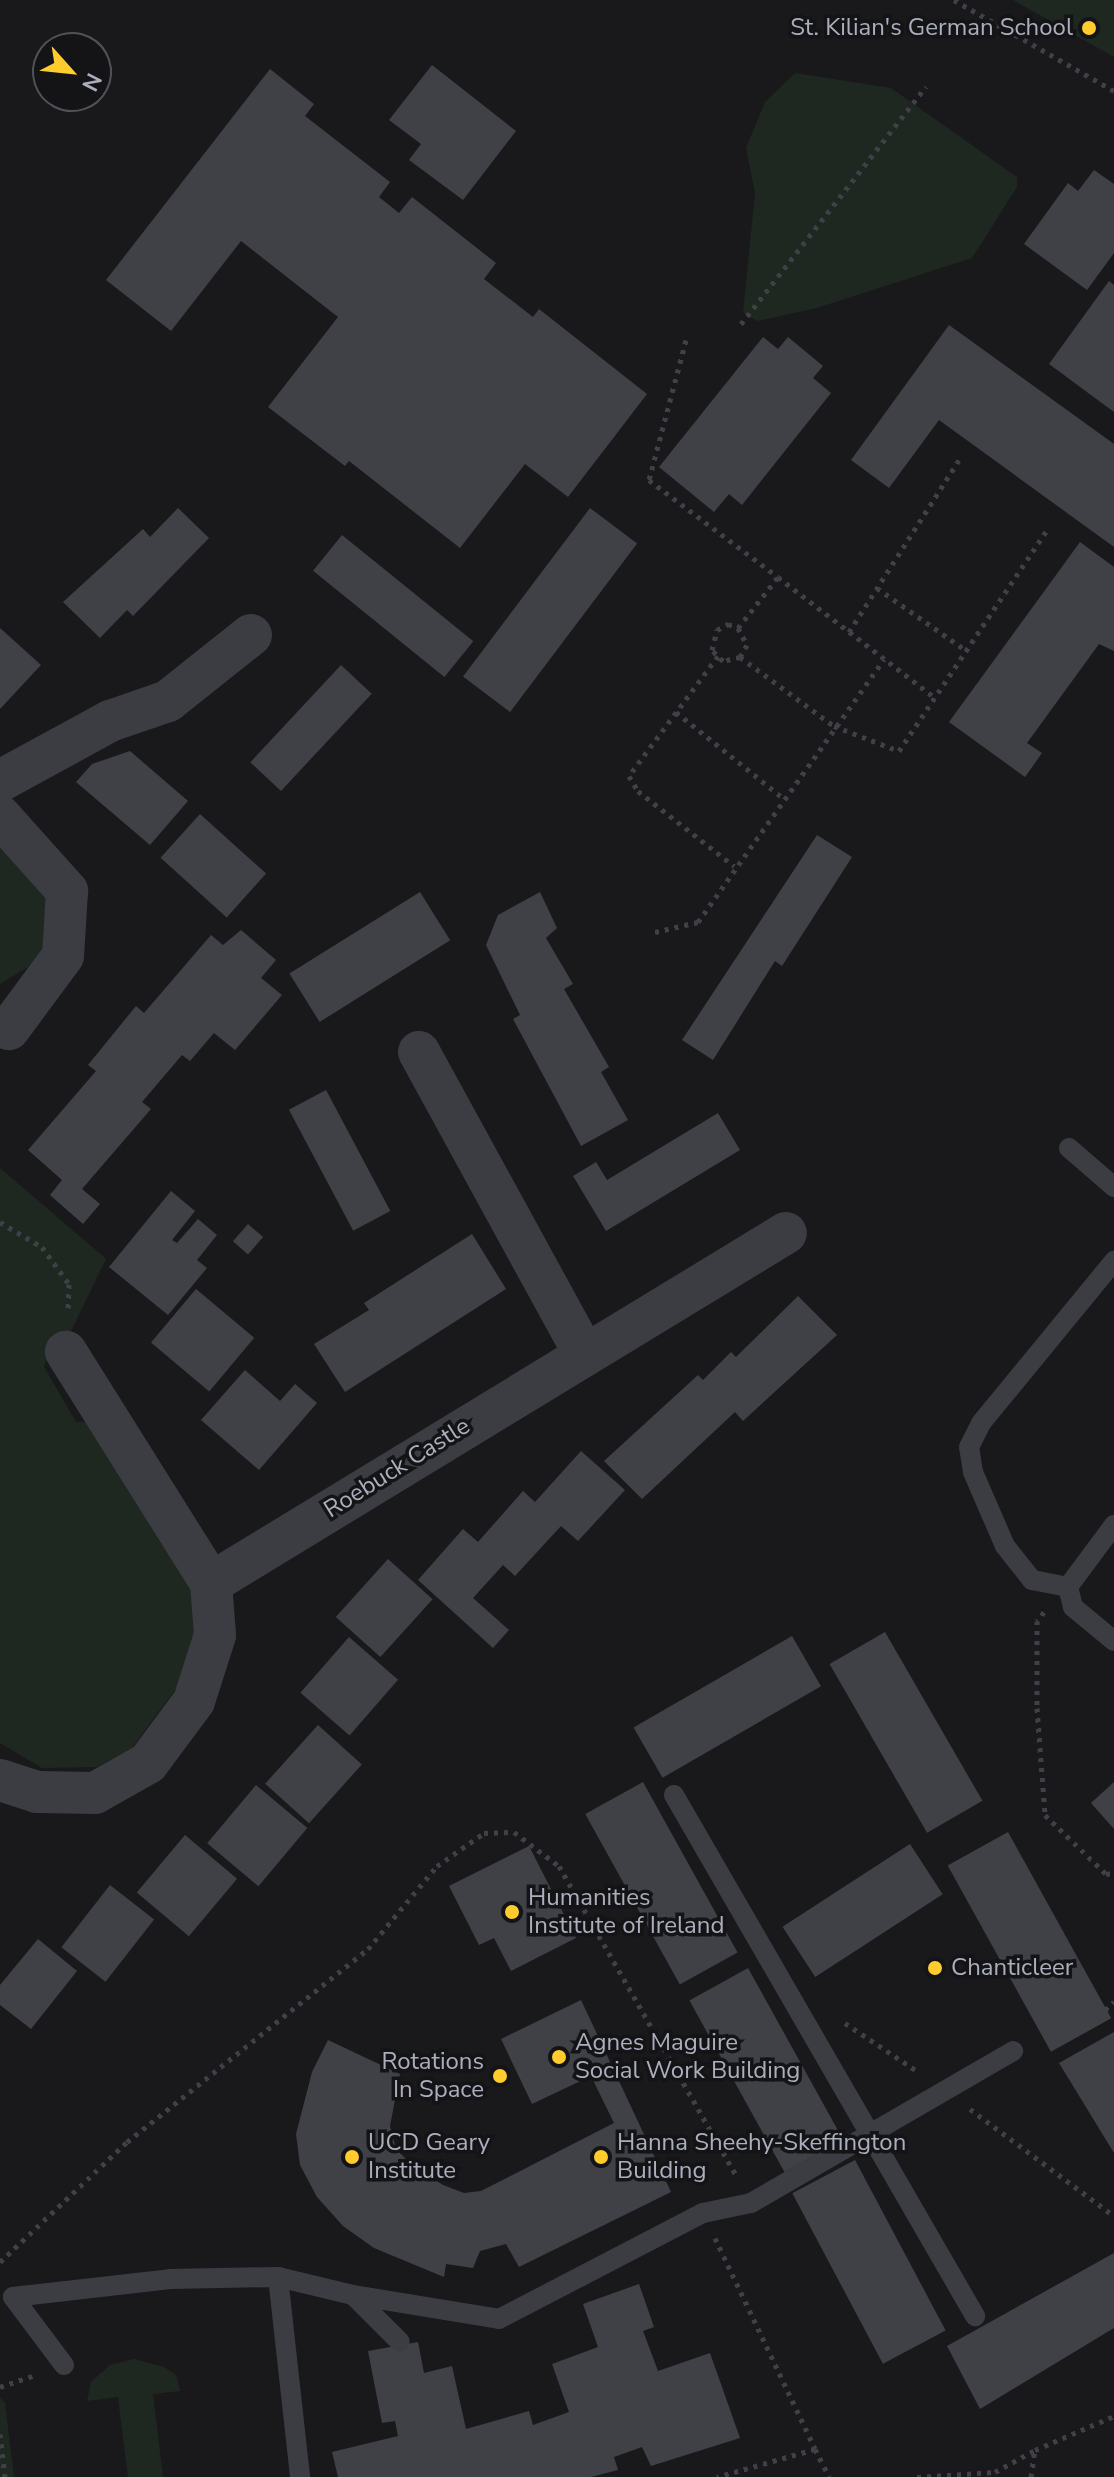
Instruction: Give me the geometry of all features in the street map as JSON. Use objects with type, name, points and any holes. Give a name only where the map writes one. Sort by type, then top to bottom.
[{"type":"street","points":[[0,781],[110,721],[168,701],[251,635]]},
{"type":"street","points":[[0,816],[67,891],[63,956],[3,1030]]},
{"type":"street","points":[[419,1052],[583,1352]]},
{"type":"street","name":"Roebuck Castle","points":[[211,1583],[583,1352],[786,1233]]},
{"type":"street","points":[[0,1780],[37,1792],[95,1793],[148,1763],[194,1701],[215,1635],[211,1583],[66,1352]]},
{"type":"lane","points":[[1069,1148],[1114,1187]]},
{"type":"lane","points":[[1114,1261],[981,1423],[969,1447],[973,1472],[1005,1546],[1032,1580],[1059,1585],[1073,1607],[1114,1641]]},
{"type":"lane","points":[[1059,1585],[1114,1525]]},
{"type":"lane","points":[[674,1795],[975,2316]]},
{"type":"lane","points":[[6,2295],[170,2279],[278,2277],[353,2295],[499,2319],[703,2213],[751,2203],[1013,2051]]},
{"type":"lane","points":[[278,2277],[300,2477]]},
{"type":"lane","points":[[6,2295],[64,2365]]},
{"type":"lane","points":[[353,2295],[400,2342]]},
{"type":"path","points":[[954,0],[1114,91]]},
{"type":"path","points":[[741,324],[926,86]]},
{"type":"path","points":[[686,340],[649,480],[935,698]]},
{"type":"path","points":[[849,632],[961,457]]},
{"type":"path","points":[[740,657],[834,726],[899,751],[1046,531]]},
{"type":"path","points":[[738,628],[778,577]]},
{"type":"path","points":[[877,588],[967,651]]},
{"type":"path","points":[[728,624],[738,628],[747,645],[740,657],[723,661],[712,641],[717,630],[728,624]]},
{"type":"path","points":[[718,656],[629,776],[638,791],[734,866]]},
{"type":"path","points":[[655,932],[698,922],[734,866],[884,659]]},
{"type":"path","points":[[676,712],[783,798]]},
{"type":"path","points":[[0,1222],[42,1247],[69,1284],[66,1352]]},
{"type":"path","points":[[1059,1585],[1037,1621],[1045,1815],[1106,1874],[1114,1873]]},
{"type":"path","points":[[0,2262],[127,2142],[368,1949],[437,1866],[484,1833],[514,1832],[559,1866],[751,2203]]},
{"type":"path","points":[[1105,2010],[1114,2002]]},
{"type":"path","points":[[845,2023],[946,2091],[1114,2216]]},
{"type":"path","points":[[703,2213],[829,2477]]},
{"type":"path","points":[[0,2380],[6,2385],[0,2387]]},
{"type":"path","points":[[917,2477],[995,2472],[1035,2450],[1114,2416]]},
{"type":"path","points":[[0,2434],[5,2477]]},
{"type":"path","points":[[717,2477],[815,2449]]},
{"type":"path","points":[[1031,2477],[1035,2450]]},
{"type":"shaded area","name":"St. Kilian's German School","points":[[1013,0],[1114,0],[1114,57]]},
{"type":"shaded area","points":[[795,73],[891,88],[1017,177],[1017,187],[972,258],[817,308],[757,321],[743,313],[755,193],[746,148],[765,102]]},
{"type":"shaded area","points":[[0,842],[51,905],[43,958],[0,984]]},
{"type":"shaded area","points":[[0,1168],[106,1259],[72,1329],[48,1354],[44,1367],[76,1422],[96,1422],[196,1598],[193,1666],[131,1749],[97,1767],[42,1768],[0,1743]]},
{"type":"shaded area","points":[[134,2359],[164,2367],[176,2375],[180,2391],[153,2394],[163,2477],[128,2477],[118,2397],[87,2401],[91,2382],[110,2365]]},
{"type":"shaded area","points":[[0,2397],[5,2403],[14,2477],[0,2477]]},
{"type":"building","points":[[432,65],[516,131],[463,200],[409,160],[421,144],[389,120]]},
{"type":"building","points":[[270,69],[314,104],[305,116],[390,182],[379,197],[399,213],[412,197],[496,263],[484,279],[533,317],[539,309],[647,394],[568,497],[525,464],[460,548],[349,461],[345,466],[268,407],[338,317],[241,241],[171,331],[106,280]]},
{"type":"building","points":[[1094,170],[1114,184],[1114,253],[1087,290],[1024,244],[1068,183],[1078,191]]},
{"type":"building","points":[[1109,281],[1114,285],[1114,412],[1049,364]]},
{"type":"building","points":[[949,325],[1114,444],[1114,547],[939,420],[889,488],[851,460]]},
{"type":"building","points":[[763,337],[778,349],[788,337],[823,366],[813,378],[831,393],[742,505],[729,494],[714,512],[659,467]]},
{"type":"building","points":[[178,508],[209,538],[133,616],[127,610],[100,638],[63,602],[143,529],[150,537]]},
{"type":"building","points":[[590,508],[637,544],[510,712],[463,677]]},
{"type":"building","points":[[342,535],[473,641],[444,677],[313,571]]},
{"type":"building","points":[[1080,542],[1114,567],[1114,651],[1099,644],[1027,743],[1042,753],[1025,777],[949,722]]},
{"type":"building","points":[[0,628],[41,665],[0,709]]},
{"type":"building","points":[[341,665],[372,694],[281,791],[250,762]]},
{"type":"building","points":[[130,751],[188,801],[150,845],[76,782],[92,764]]},
{"type":"building","points":[[200,814],[266,874],[227,917],[161,858]]},
{"type":"building","points":[[817,835],[852,857],[782,966],[775,961],[713,1060],[682,1040]]},
{"type":"building","points":[[420,892],[450,940],[320,1022],[289,974]]},
{"type":"building","points":[[540,892],[557,928],[546,938],[573,984],[564,989],[609,1067],[601,1072],[628,1120],[581,1146],[513,1019],[520,1015],[486,945],[498,915]]},
{"type":"building","points":[[241,930],[276,960],[261,978],[282,995],[235,1050],[214,1033],[190,1061],[182,1055],[142,1102],[151,1109],[82,1189],[100,1204],[83,1224],[50,1195],[62,1180],[28,1150],[96,1071],[88,1065],[136,1006],[144,1013],[211,935],[223,945]]},
{"type":"building","points":[[326,1090],[390,1211],[353,1231],[289,1110]]},
{"type":"building","points":[[718,1113],[740,1150],[606,1231],[573,1176],[596,1162],[607,1180]]},
{"type":"building","points":[[171,1191],[195,1211],[172,1240],[177,1243],[198,1219],[217,1235],[197,1260],[207,1268],[168,1315],[109,1267]]},
{"type":"building","points":[[248,1224],[263,1237],[248,1254],[233,1241]]},
{"type":"building","points":[[472,1234],[506,1289],[345,1392],[314,1344],[369,1310],[364,1303]]},
{"type":"building","points":[[196,1289],[254,1338],[209,1391],[151,1343]]},
{"type":"building","points":[[798,1296],[837,1335],[743,1421],[735,1412],[642,1499],[604,1461],[698,1375],[703,1380],[731,1352],[736,1357]]},
{"type":"building","points":[[245,1370],[280,1401],[295,1384],[317,1403],[259,1470],[201,1420]]},
{"type":"building","points":[[581,1451],[625,1490],[578,1541],[561,1526],[515,1576],[503,1565],[473,1598],[509,1630],[493,1648],[418,1580],[463,1529],[478,1542],[523,1491],[535,1502]]},
{"type":"building","points":[[388,1559],[433,1599],[380,1657],[336,1617]]},
{"type":"building","points":[[885,1632],[982,1801],[927,1833],[830,1664]]},
{"type":"building","points":[[792,1636],[821,1686],[663,1778],[634,1728]]},
{"type":"building","points":[[349,1637],[398,1680],[350,1735],[300,1693]]},
{"type":"building","points":[[318,1725],[362,1764],[309,1823],[265,1784]]},
{"type":"building","points":[[643,1782],[738,1953],[680,1985],[585,1814]]},
{"type":"building","points":[[1114,1782],[1114,1829],[1091,1803]]},
{"type":"building","points":[[256,1785],[307,1828],[258,1886],[207,1843]]},
{"type":"building","points":[[1008,1832],[1111,2018],[1051,2052],[948,1865]]},
{"type":"building","points":[[185,1835],[237,1879],[189,1936],[137,1892]]},
{"type":"building","points":[[910,1844],[943,1894],[815,1977],[783,1927]]},
{"type":"building","name":"Humanities Institute of Ireland","points":[[529,1846],[576,1938],[511,1971],[494,1938],[479,1945],[449,1886]]},
{"type":"building","points":[[110,1885],[154,1919],[105,1982],[61,1947]]},
{"type":"building","points":[[38,1939],[77,1971],[31,2029],[0,2005],[0,1985]]},
{"type":"building","points":[[748,1968],[843,2139],[784,2172],[689,2000]]},
{"type":"building","points":[[581,2000],[671,2192],[519,2267],[506,2244],[480,2251],[473,2268],[446,2264],[444,2277],[374,2248],[343,2226],[317,2197],[300,2165],[296,2134],[312,2072],[328,2040],[400,2074],[390,2126],[396,2149],[414,2167],[443,2185],[464,2193],[481,2191],[614,2123],[591,2076],[532,2104],[501,2039]]},
{"type":"building","points":[[1114,2032],[1114,2153],[1059,2063]]},
{"type":"building","points":[[855,2160],[946,2330],[883,2364],[792,2193]]},
{"type":"building","points":[[1114,2253],[1114,2328],[980,2409],[947,2346]]},
{"type":"building","points":[[639,2284],[654,2327],[643,2331],[658,2371],[710,2353],[740,2438],[651,2466],[642,2447],[614,2457],[618,2470],[591,2477],[338,2477],[332,2452],[398,2436],[395,2421],[382,2423],[368,2351],[418,2342],[424,2373],[452,2366],[466,2429],[529,2411],[533,2425],[569,2412],[552,2364],[598,2347],[583,2304]]},
{"type":"place","name":"St. Kilian's German School","points":[[1089,28]]},
{"type":"place","name":"Humanities Institute of Ireland","points":[[512,1912]]},
{"type":"place","name":"Chanticleer","points":[[935,1968]]},
{"type":"place","name":"Agnes Maguire Social Work Building","points":[[559,2057]]},
{"type":"place","name":"Rotations In Space","points":[[500,2076]]},
{"type":"place","name":"UCD Geary Institute","points":[[352,2157]]},
{"type":"place","name":"Hanna Sheehy-Skeffington Building","points":[[601,2157]]}]
